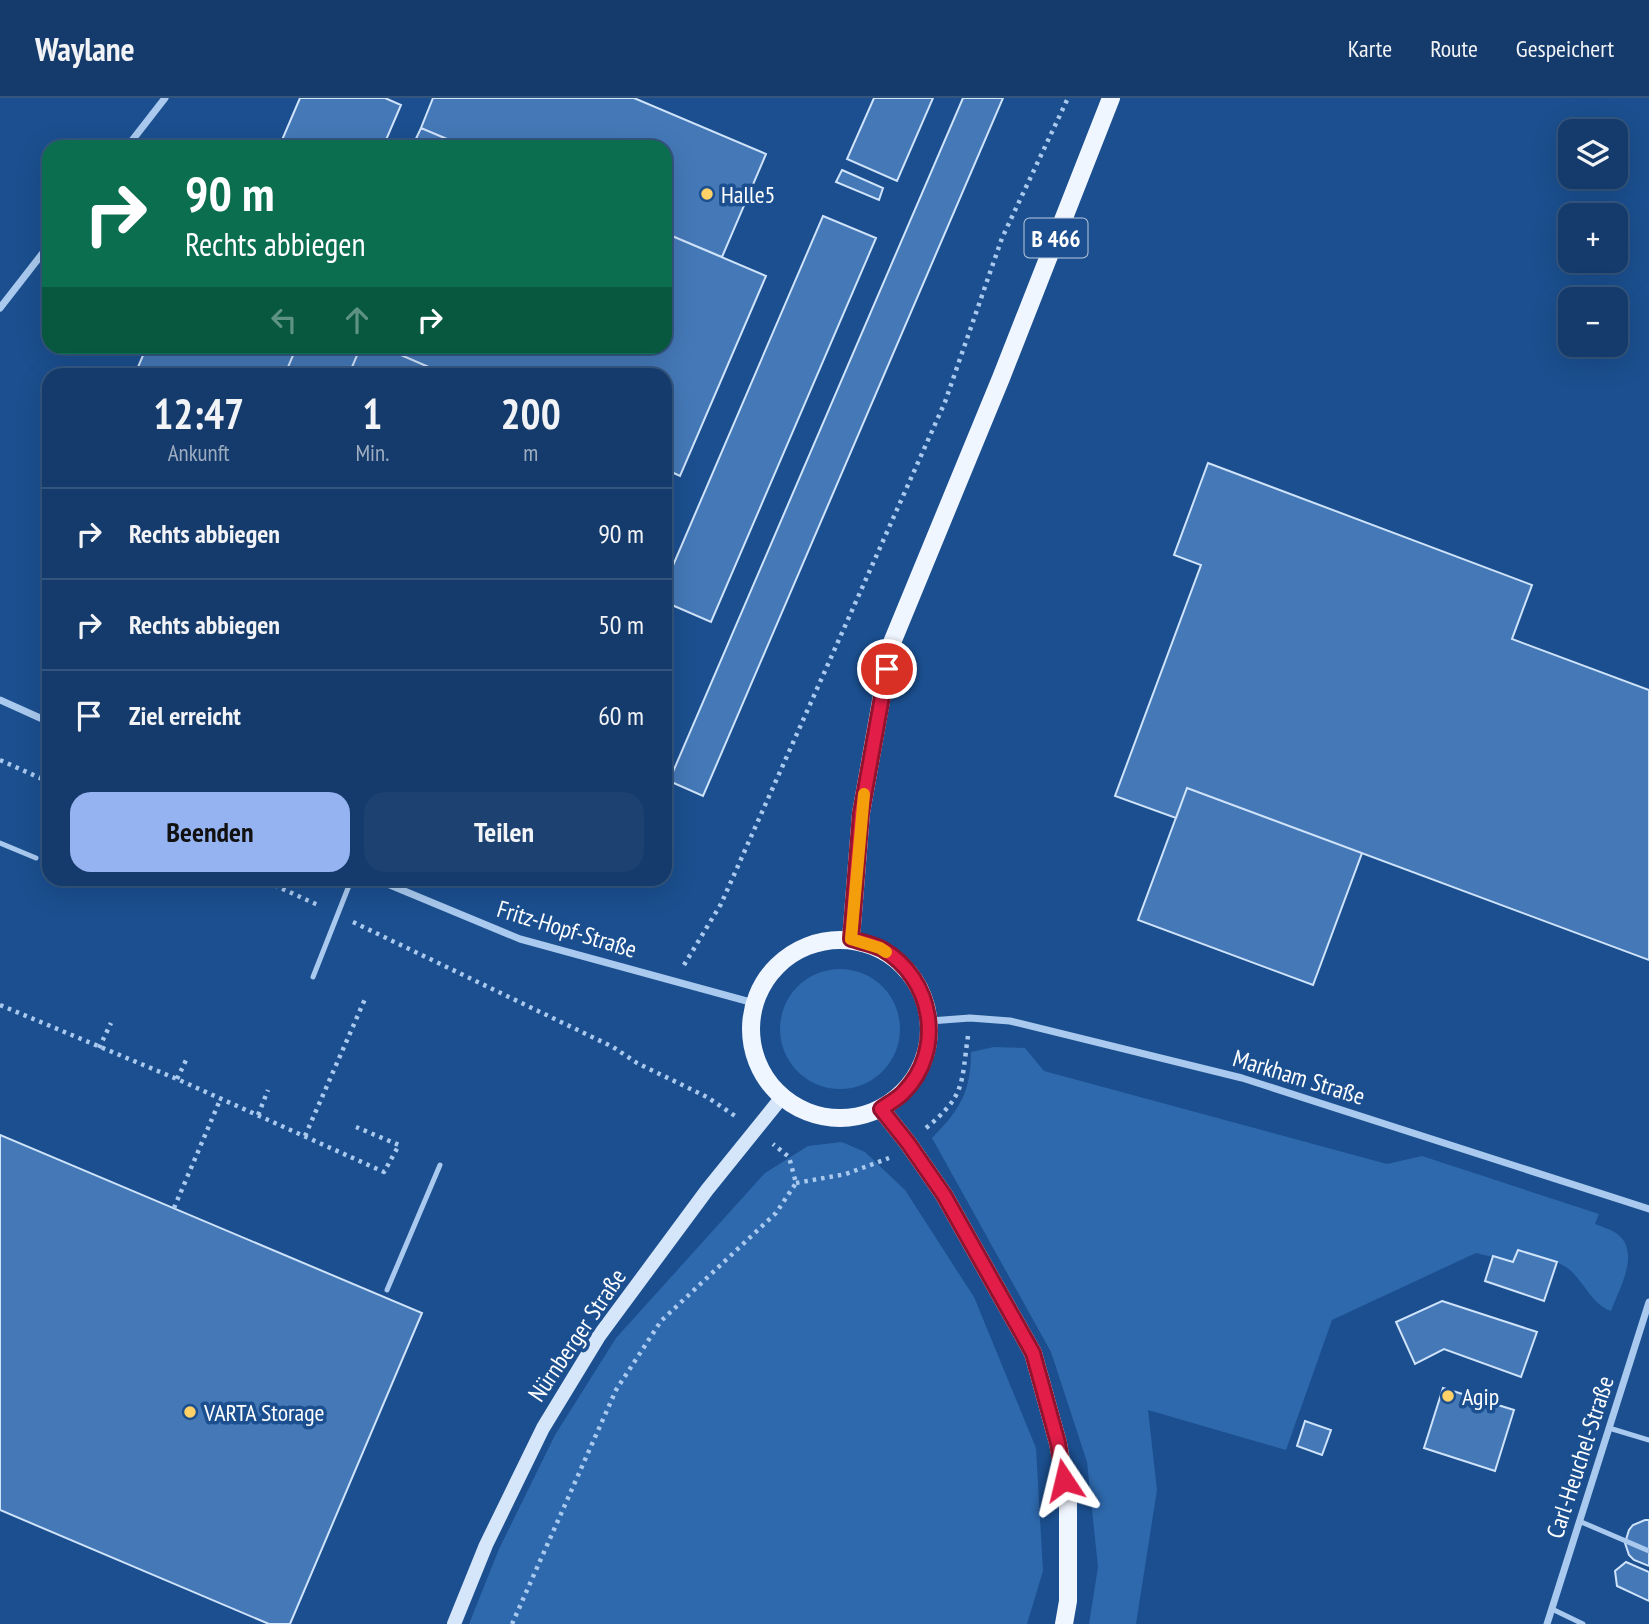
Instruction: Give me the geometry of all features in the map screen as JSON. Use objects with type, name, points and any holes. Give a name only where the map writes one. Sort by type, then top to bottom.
[{"type":"main road","name":"B 466","points":[[851,939],[861,813],[891,645],[1002,378],[1111,98]]},
{"type":"main road","points":[[851,939],[880,948],[905,966],[922,991],[930,1021],[928,1047],[919,1072],[903,1093],[881,1109],[856,1117],[830,1118],[804,1111],[782,1097],[765,1078],[754,1054],[750,1028],[754,1003],[768,975],[791,953],[820,941],[851,939]]},
{"type":"main road","name":"Nürnberger Straße","points":[[454,1624],[486,1545],[543,1428],[599,1336],[707,1190],[782,1097]]},
{"type":"main road","points":[[881,1109],[944,1195],[1033,1353],[1058,1443],[1068,1499],[1068,1601],[1064,1624]]},
{"type":"street","points":[[132,140],[165,98]]},
{"type":"street","points":[[0,308],[42,254]]},
{"type":"street","points":[[0,700],[42,719]]},
{"type":"street","name":"Fritz-Hopf-Straße","points":[[392,886],[520,939],[754,1003]]},
{"type":"street","name":"Markham Straße","points":[[930,1021],[970,1018],[1010,1021],[1242,1078],[1649,1209]]},
{"type":"street","name":"Carl-Heuchel-Straße","points":[[1547,1624],[1649,1302]]},
{"type":"lane","points":[[0,843],[36,858]]},
{"type":"lane","points":[[313,976],[349,886]]},
{"type":"lane","points":[[387,1290],[440,1166]]},
{"type":"lane","points":[[1609,1428],[1649,1440]]},
{"type":"lane","points":[[1579,1521],[1649,1551]]},
{"type":"lane","points":[[1552,1609],[1583,1624]]},
{"type":"path","points":[[675,981],[721,904],[945,402],[1002,238],[1068,98]]},
{"type":"path","points":[[0,760],[42,779]]},
{"type":"path","points":[[276,886],[614,1046],[637,1063],[707,1097],[757,1130],[789,1157],[796,1183],[776,1213],[661,1321],[623,1378],[512,1624]]},
{"type":"path","points":[[305,1136],[365,999]]},
{"type":"path","points":[[0,1005],[177,1079],[384,1172],[399,1145],[356,1127]]},
{"type":"path","points":[[99,1048],[111,1023]]},
{"type":"path","points":[[177,1079],[188,1056]]},
{"type":"path","points":[[258,1115],[268,1090]]},
{"type":"path","points":[[174,1208],[220,1100]]},
{"type":"shaded area","points":[[840,969],[863,973],[883,986],[896,1006],[900,1029],[896,1052],[883,1072],[863,1085],[840,1089],[817,1085],[797,1072],[784,1052],[780,1029],[784,1006],[797,986],[817,973]]},
{"type":"shaded area","points":[[994,1047],[1025,1048],[1044,1071],[1387,1164],[1422,1156],[1599,1214],[1595,1224],[1616,1233],[1624,1241],[1628,1260],[1623,1281],[1611,1311],[1594,1299],[1571,1271],[1553,1260],[1518,1250],[1513,1262],[1476,1253],[1332,1320],[1286,1450],[1148,1410],[1157,1490],[1136,1624],[1089,1624],[1098,1567],[1087,1462],[1051,1352],[932,1138],[957,1109],[962,1099],[969,1078],[971,1052]]},
{"type":"shaded area","points":[[842,1142],[865,1152],[905,1190],[974,1297],[1036,1448],[1043,1571],[1027,1624],[469,1624],[499,1549],[555,1435],[616,1338],[765,1173],[808,1146]]},
{"type":"building","points":[[300,98],[385,98],[401,105],[386,140],[282,140]]},
{"type":"building","name":"Halle5","points":[[433,98],[634,98],[766,154],[722,257],[672,236],[672,140],[449,140],[421,128]]},
{"type":"building","points":[[874,98],[933,98],[897,181],[847,159]]},
{"type":"building","points":[[963,98],[1003,98],[703,796],[672,782],[672,774]]},
{"type":"building","points":[[421,128],[449,140],[415,140]]},
{"type":"building","points":[[842,170],[883,188],[879,200],[836,182]]},
{"type":"building","points":[[823,216],[876,238],[711,622],[672,605],[672,568]]},
{"type":"building","points":[[672,236],[766,276],[680,476],[672,472],[672,368],[431,368],[399,354],[672,354]]},
{"type":"building","points":[[144,354],[294,354],[288,368],[138,368]]},
{"type":"building","points":[[294,354],[358,354],[352,368],[288,368]]},
{"type":"building","points":[[358,354],[399,354],[431,368],[352,368]]},
{"type":"building","points":[[1208,463],[1532,585],[1512,639],[1649,690],[1649,960],[1187,788],[1176,818],[1115,796],[1201,565],[1174,555]]},
{"type":"building","points":[[1187,788],[1362,853],[1313,985],[1138,920]]},
{"type":"building","name":"VARTA Storage","points":[[0,1135],[422,1313],[290,1624],[269,1624],[0,1510]]},
{"type":"building","points":[[1518,1250],[1557,1262],[1544,1301],[1485,1281],[1493,1256],[1513,1262]]},
{"type":"building","points":[[1442,1301],[1537,1332],[1521,1377],[1444,1349],[1415,1364],[1396,1322]]},
{"type":"building","points":[[1443,1388],[1514,1410],[1495,1471],[1424,1448]]},
{"type":"building","points":[[1305,1421],[1331,1430],[1322,1455],[1297,1446]]},
{"type":"building","points":[[1649,1520],[1649,1566],[1634,1560],[1625,1543],[1633,1525]]},
{"type":"building","points":[[1626,1562],[1649,1572],[1649,1601],[1617,1586],[1615,1571]]},
{"type":"slow traffic","points":[[864,794],[851,939],[886,952]]},
{"type":"place","name":"Halle5","points":[[707,194]]},
{"type":"place","name":"Agip","points":[[1448,1396]]},
{"type":"place","name":"VARTA Storage","points":[[190,1412]]},
{"type":"route","points":[[887,669],[861,813],[851,939],[880,948],[905,966],[922,991],[930,1021],[928,1047],[919,1072],[903,1093],[881,1109],[944,1195],[1033,1353],[1058,1443],[1064,1480]]}]
